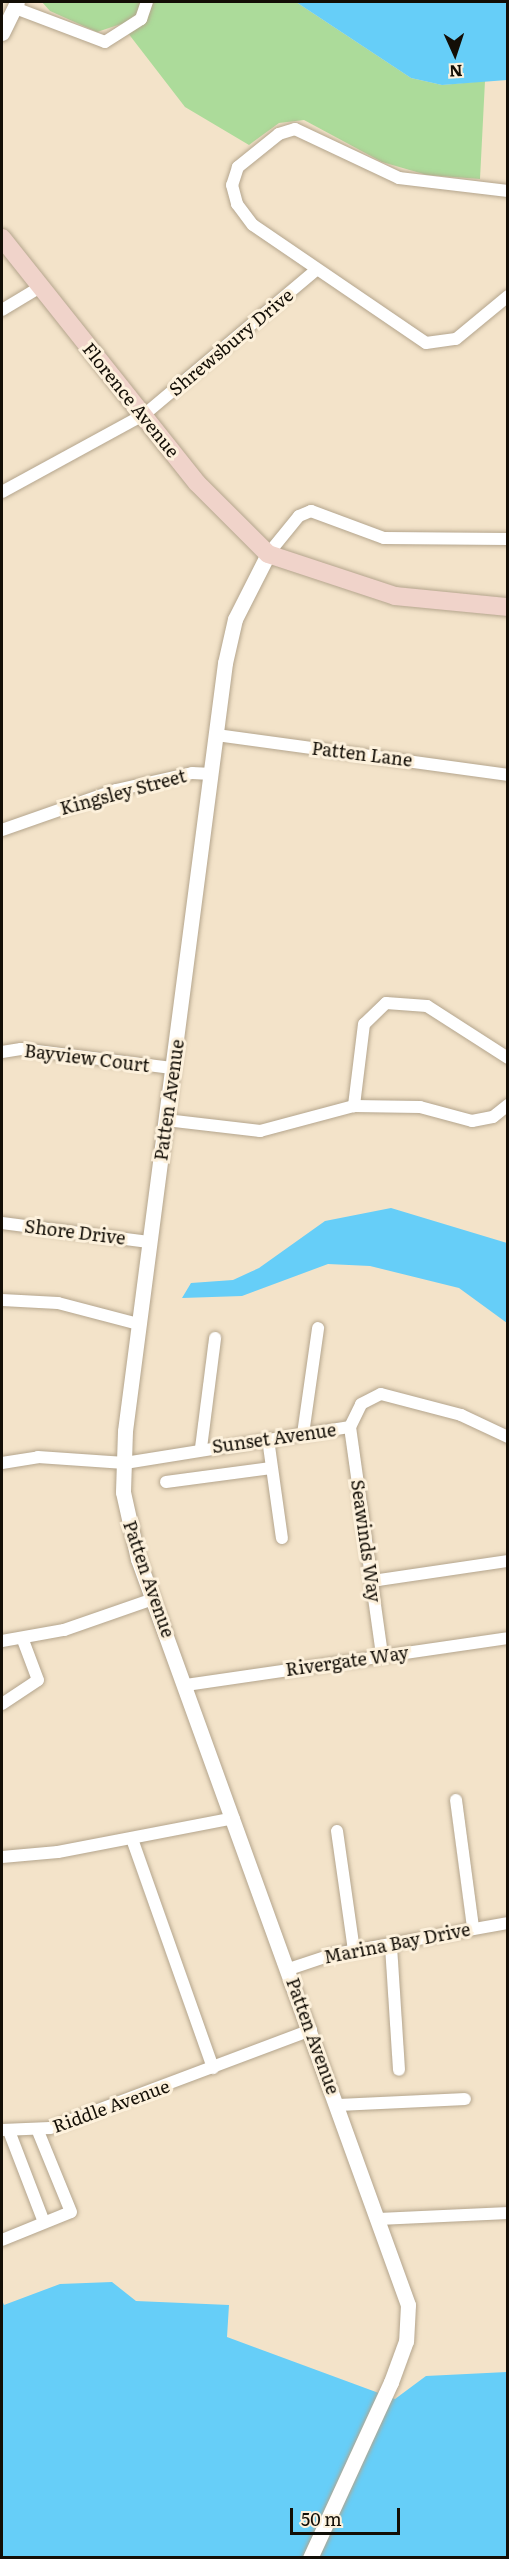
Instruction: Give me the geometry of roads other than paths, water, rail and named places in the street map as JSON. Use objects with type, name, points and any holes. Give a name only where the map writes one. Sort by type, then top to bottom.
[{"type":"main road","name":"Florence Avenue","points":[[2,238],[145,414],[197,483],[268,554]]},
{"type":"main road","points":[[268,554],[395,596],[507,607]]},
{"type":"street","points":[[2,33],[16,5],[105,42],[141,19],[147,2]]},
{"type":"street","points":[[507,191],[399,178],[356,161],[305,131],[279,134],[238,167],[234,198],[253,225],[426,343],[456,339],[507,296]]},
{"type":"street","name":"Shrewsbury Drive","points":[[2,492],[145,414],[316,270]]},
{"type":"street","points":[[2,310],[42,286]]},
{"type":"street","points":[[268,554],[299,516],[311,511],[384,538],[507,539]]},
{"type":"street","name":"Patten Avenue","points":[[268,554],[235,620],[217,735],[138,1323],[125,1463],[127,1517],[153,1599],[339,2105],[408,2305],[406,2341],[391,2382],[310,2558]]},
{"type":"street","name":"Patten Lane","points":[[217,735],[507,775]]},
{"type":"street","name":"Kingsley Street","points":[[2,830],[116,790],[192,773],[212,774]]},
{"type":"street","points":[[354,1106],[364,1024],[386,1003],[427,1006],[507,1058]]},
{"type":"street","name":"Bayview Court","points":[[2,1052],[21,1049],[172,1068]]},
{"type":"street","points":[[166,1119],[260,1131],[354,1106],[420,1107],[472,1121],[494,1117],[507,1105]]},
{"type":"street","name":"Shore Drive","points":[[2,1223],[149,1242]]},
{"type":"street","points":[[2,1300],[58,1303],[138,1323]]},
{"type":"street","points":[[303,1434],[318,1328]]},
{"type":"street","points":[[201,1448],[214,1338]]},
{"type":"street","name":"Sunset Avenue","points":[[2,1463],[38,1457],[125,1463],[201,1448],[350,1427],[361,1404],[381,1394],[461,1415],[507,1437]]},
{"type":"street","name":"Seawinds Way","points":[[350,1427],[382,1655]]},
{"type":"street","points":[[268,1439],[282,1538]]},
{"type":"street","points":[[166,1482],[272,1468]]},
{"type":"street","points":[[372,1581],[507,1561]]},
{"type":"street","points":[[2,1641],[23,1640],[153,1599]]},
{"type":"street","name":"Rivergate Way","points":[[186,1685],[507,1638]]},
{"type":"street","points":[[2,1704],[38,1680],[23,1640]]},
{"type":"street","points":[[456,1800],[473,1928]]},
{"type":"street","points":[[2,1857],[132,1839],[234,1818]]},
{"type":"street","points":[[337,1831],[354,1951]]},
{"type":"street","points":[[132,1839],[213,2068]]},
{"type":"street","name":"Marina Bay Drive","points":[[289,1969],[354,1951],[507,1923]]},
{"type":"street","points":[[391,1946],[399,2070]]},
{"type":"street","name":"Riddle Avenue","points":[[44,2222],[5,2130],[38,2131],[311,2030]]},
{"type":"street","points":[[339,2105],[465,2100]]},
{"type":"street","points":[[2,2240],[71,2212],[38,2131]]},
{"type":"street","points":[[379,2219],[507,2213]]},
{"type":"water","points":[[296,2],[507,2],[507,80],[442,85],[411,78]]},
{"type":"water","points":[[391,1208],[507,1243],[507,1323],[459,1288],[370,1266],[328,1264],[242,1296],[182,1298],[191,1283],[233,1280],[259,1268],[325,1221]]},
{"type":"water","points":[[112,2282],[136,2301],[229,2305],[227,2337],[395,2399],[426,2376],[507,2372],[507,2557],[2,2557],[2,2300],[4,2305],[60,2284]]}]
